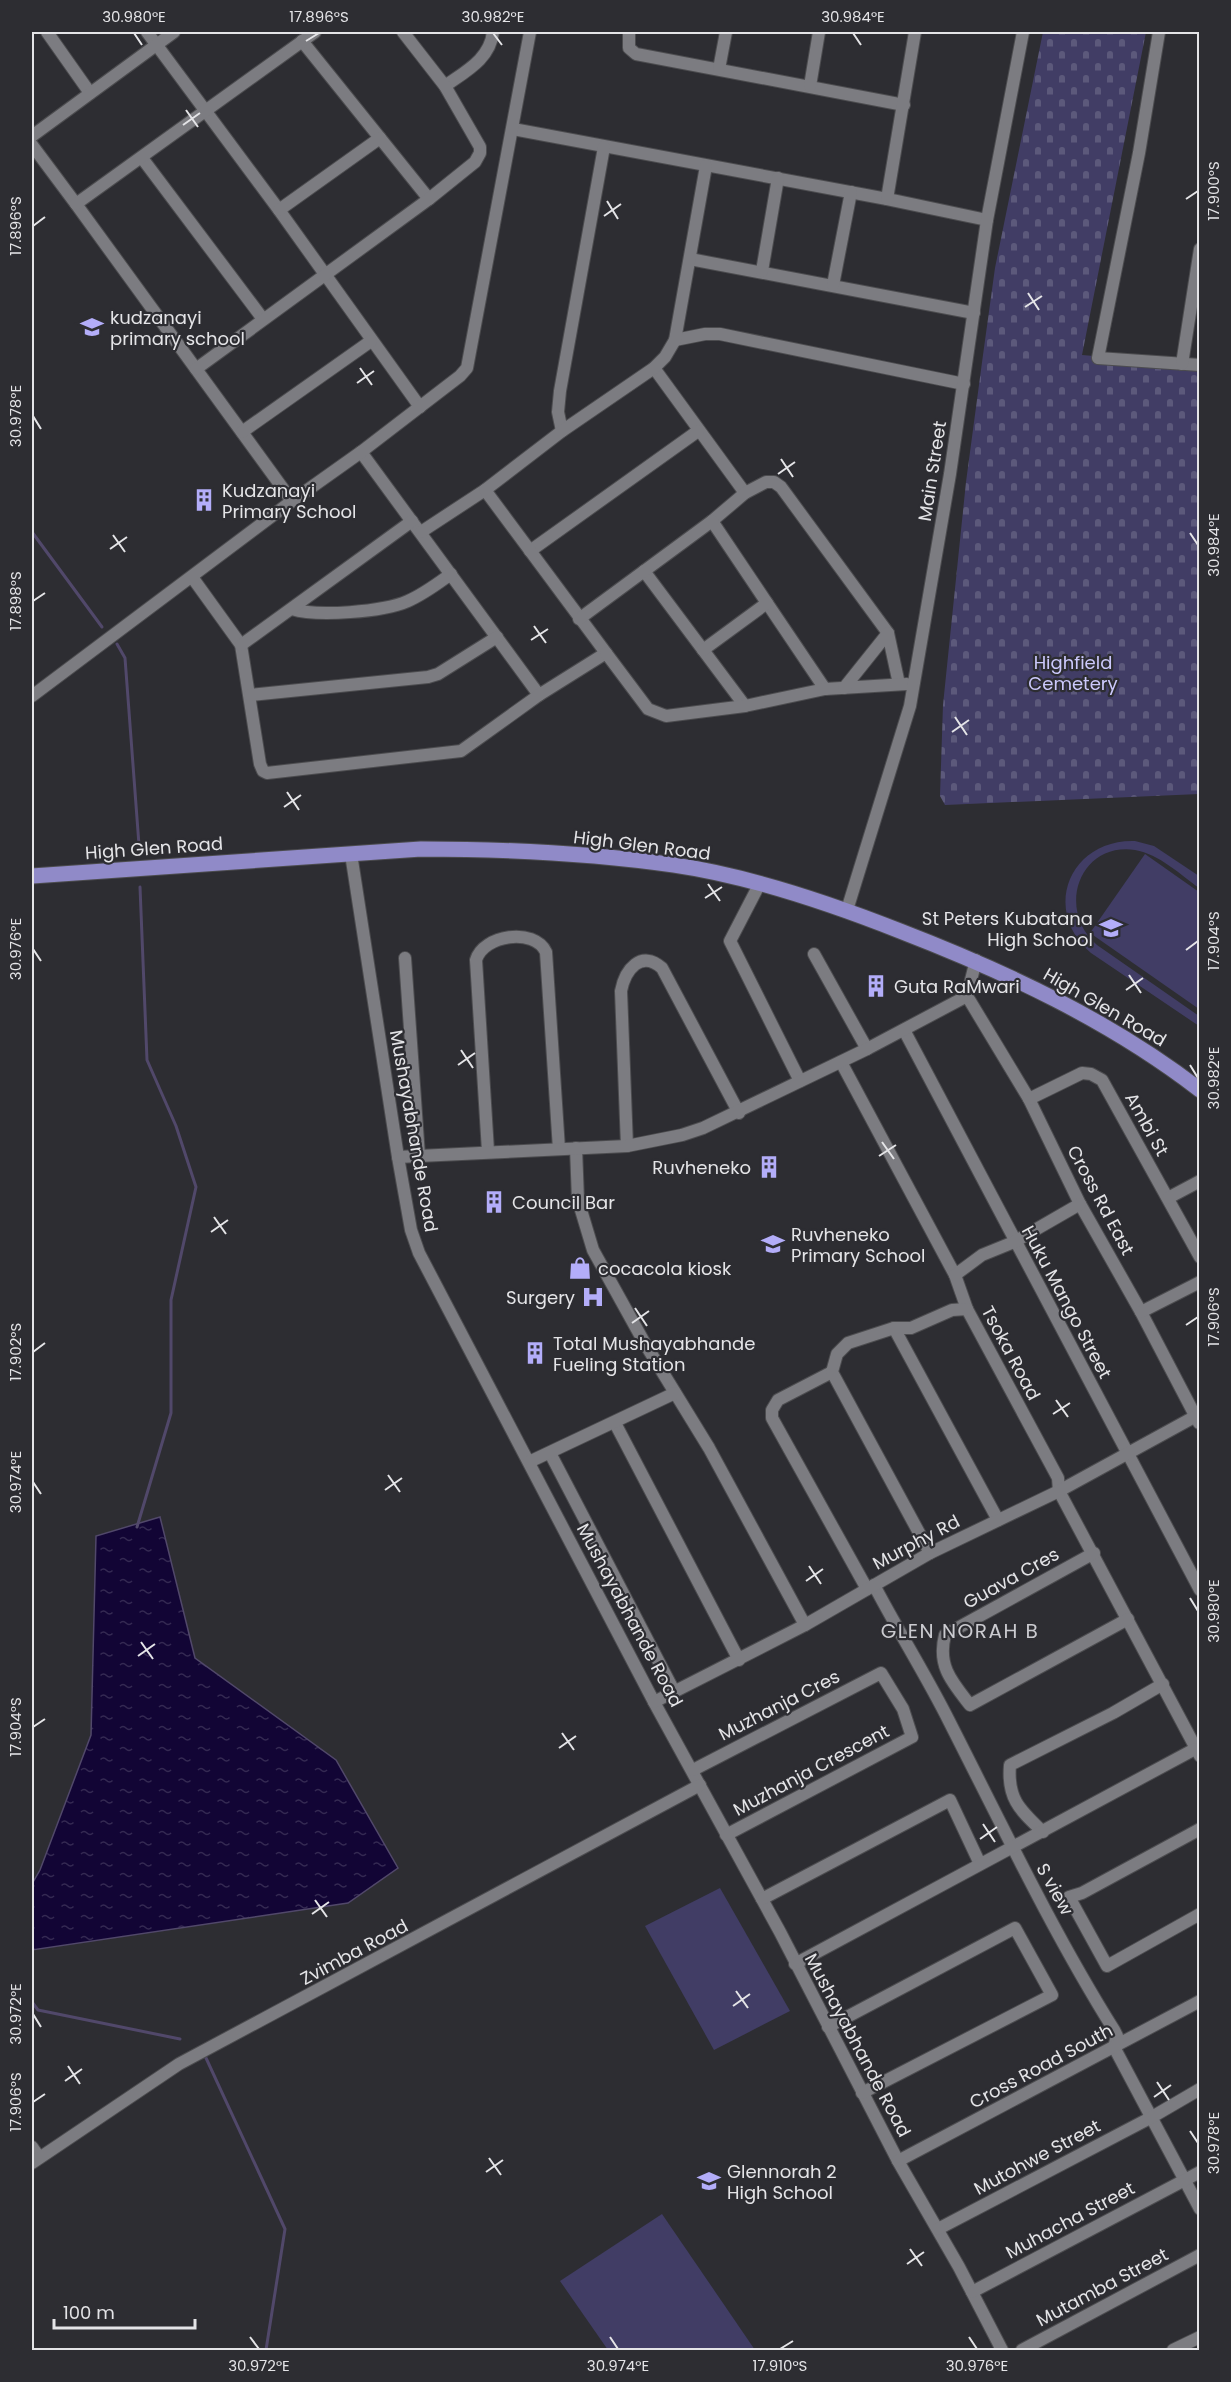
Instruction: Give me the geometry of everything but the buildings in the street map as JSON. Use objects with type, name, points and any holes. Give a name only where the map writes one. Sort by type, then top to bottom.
[{"type":"main road","name":"High Glen Road","points":[[32,876],[351,854],[465,849],[554,853],[675,866],[759,885],[847,910],[976,960],[1042,991],[1149,1053],[1200,1090]]},
{"type":"street","points":[[47,32],[90,93]]},
{"type":"street","points":[[147,32],[279,210],[324,276],[420,407]]},
{"type":"street","points":[[32,136],[174,32]]},
{"type":"street","points":[[76,204],[315,32]]},
{"type":"street","points":[[196,369],[429,200],[475,162],[480,153],[480,147],[445,86],[403,32]]},
{"type":"street","points":[[445,86],[483,58],[491,47],[493,32]]},
{"type":"street","points":[[32,696],[361,452],[460,376],[466,368],[530,32]]},
{"type":"street","points":[[630,32],[629,48],[636,54],[904,105]]},
{"type":"street","points":[[719,69],[726,32]]},
{"type":"street","points":[[810,86],[819,32]]},
{"type":"street","points":[[887,199],[915,32]]},
{"type":"street","name":"Main Street","points":[[847,910],[910,706],[964,384],[987,220],[1023,32]]},
{"type":"street","points":[[1159,32],[1139,153],[1098,358],[1200,365]]},
{"type":"street","points":[[302,41],[429,200]]},
{"type":"street","points":[[513,129],[851,192],[987,220]]},
{"type":"street","points":[[279,210],[380,138]]},
{"type":"street","points":[[32,145],[292,501]]},
{"type":"street","points":[[562,431],[558,412],[560,390],[604,147]]},
{"type":"street","points":[[142,158],[263,319]]},
{"type":"street","points":[[421,532],[485,490],[562,431],[654,368],[665,357],[675,340],[706,166]]},
{"type":"street","points":[[762,271],[778,178]]},
{"type":"street","points":[[833,285],[851,192]]},
{"type":"street","points":[[1182,364],[1200,249]]},
{"type":"street","points":[[690,259],[762,271],[974,314]]},
{"type":"street","points":[[675,340],[720,334],[964,384]]},
{"type":"street","points":[[242,432],[371,341]]},
{"type":"street","points":[[654,368],[745,493]]},
{"type":"street","points":[[530,551],[698,431]]},
{"type":"street","points":[[361,452],[540,695]]},
{"type":"street","points":[[579,619],[712,521],[745,493],[766,482],[774,482],[781,487],[888,633],[899,684]]},
{"type":"street","points":[[485,490],[648,709],[666,716],[745,706],[825,689],[914,684]]},
{"type":"street","points":[[241,645],[412,521]]},
{"type":"street","points":[[712,521],[825,689]]},
{"type":"street","points":[[644,571],[745,706]]},
{"type":"street","points":[[292,609],[317,614],[386,607],[425,593],[451,574]]},
{"type":"street","points":[[192,577],[241,645],[261,768],[263,771],[273,773],[461,751],[540,695],[606,653]]},
{"type":"street","points":[[703,650],[767,603]]},
{"type":"street","points":[[844,688],[888,633]]},
{"type":"street","points":[[250,695],[428,677],[438,674],[497,638]]},
{"type":"street","name":"Mushayabhande Road","points":[[351,854],[398,1157],[411,1230],[419,1253],[654,1702],[762,1899],[898,2161],[938,2229],[1002,2350]]},
{"type":"street","points":[[759,885],[730,941],[800,1081]]},
{"type":"street","points":[[488,1151],[476,960],[478,952],[485,945],[505,939],[522,938],[539,942],[546,952],[559,1149]]},
{"type":"street","points":[[814,954],[867,1049]]},
{"type":"street","points":[[405,958],[419,1156]]},
{"type":"street","points":[[627,1146],[621,991],[623,980],[638,962],[647,960],[655,962],[662,968],[739,1113]]},
{"type":"street","points":[[398,1157],[627,1146],[682,1135],[739,1113],[967,996],[976,960]]},
{"type":"street","name":"Cross Rd East","points":[[967,996],[1029,1099],[1080,1203],[1198,1420]]},
{"type":"street","name":"Huku Mango Street","points":[[904,1030],[1014,1242],[1200,1590]]},
{"type":"street","name":"Tsoka Road","points":[[841,1062],[955,1275],[968,1309],[1058,1478],[1059,1491],[1094,1553],[1197,1752]]},
{"type":"street","name":"Ambi St","points":[[1029,1099],[1082,1072],[1102,1080],[1200,1257]]},
{"type":"street","points":[[576,1148],[578,1200],[593,1250],[644,1342],[709,1448],[805,1625]]},
{"type":"street","points":[[1168,1198],[1200,1181]]},
{"type":"street","points":[[955,1275],[982,1255],[1014,1242],[1080,1203]]},
{"type":"street","points":[[1141,1312],[1200,1282]]},
{"type":"street","points":[[930,1553],[832,1372],[837,1354],[848,1343],[894,1328],[911,1328],[952,1310],[968,1309]]},
{"type":"street","points":[[894,1328],[998,1520]]},
{"type":"street","name":"S view","points":[[832,1372],[778,1400],[772,1410],[772,1418],[948,1719],[1012,1849],[1085,1983],[1114,2030],[1117,2036],[1114,2047],[1200,2209]]},
{"type":"street","points":[[529,1462],[675,1393]]},
{"type":"street","name":"Murphy Rd","points":[[654,1702],[805,1625],[930,1553],[1059,1491],[1127,1453],[1198,1420]]},
{"type":"street","points":[[615,1423],[739,1660]]},
{"type":"street","points":[[550,1453],[674,1691]]},
{"type":"street","name":"Guava Cres","points":[[1094,1553],[945,1635],[942,1647],[944,1665],[950,1678],[970,1705],[1128,1620]]},
{"type":"street","name":"Muzhanja Cres","points":[[693,1770],[881,1672]]},
{"type":"street","name":"Muzhanja Crescent","points":[[726,1835],[912,1737],[903,1709],[881,1672]]},
{"type":"street","points":[[1043,1832],[1023,1814],[1015,1802],[1009,1788],[1010,1765],[1113,1713],[1162,1684]]},
{"type":"street","points":[[795,1964],[980,1864],[1197,1752]]},
{"type":"street","name":"Zvimba Road","points":[[35,2160],[179,2064],[700,1785]]},
{"type":"street","points":[[762,1899],[950,1800],[980,1864]]},
{"type":"street","points":[[1200,1829],[1069,1898],[1107,1966],[1200,1914]]},
{"type":"street","points":[[828,2027],[1015,1928],[1052,1995],[862,2093]]},
{"type":"street","name":"Cross Road South","points":[[898,2161],[1200,2001]]},
{"type":"street","name":"Mutohwe Street","points":[[938,2229],[1152,2117],[1200,2089]]},
{"type":"street","points":[[32,2147],[35,2160]]},
{"type":"street","name":"Muhacha Street","points":[[972,2292],[1200,2172]]},
{"type":"street","name":"Mutamba Street","points":[[1023,2350],[1200,2255]]},
{"type":"street","points":[[1173,2350],[1200,2337]]},
{"type":"green space","name":"Highfield Cemetery","points":[[1043,32],[1146,32],[1082,355],[1199,365],[1199,794],[945,805],[940,796],[943,705],[966,482],[995,268]]},
{"type":"green space","points":[[1135,841],[1154,846],[1199,876],[1199,888],[1153,856],[1135,850],[1116,850],[1100,857],[1088,867],[1080,881],[1076,897],[1078,914],[1085,931],[1097,945],[1199,1016],[1199,1026],[1091,953],[1076,936],[1068,918],[1066,899],[1070,881],[1079,864],[1093,852],[1112,844]]},
{"type":"green space","points":[[1145,854],[1199,892],[1199,1009],[1090,933]]},
{"type":"green space","points":[[720,1888],[790,2011],[714,2050],[645,1926]]},
{"type":"green space","points":[[662,2214],[755,2350],[608,2350],[560,2281]]},
{"type":"water","points":[[160,1517],[195,1658],[336,1760],[398,1868],[348,1903],[32,1950],[32,1884],[40,1870],[91,1735],[96,1536]]},
{"type":"waterway","points":[[32,532],[102,627]]},
{"type":"waterway","points":[[117,644],[125,658],[139,845]]},
{"type":"waterway","points":[[137,1527],[171,1413],[171,1300],[196,1187],[176,1126],[147,1060],[140,887]]},
{"type":"waterway","points":[[32,2002],[38,2010],[180,2039]]},
{"type":"waterway","points":[[206,2058],[285,2229],[266,2350]]},
{"type":"place","name":"kudzanayi primary school","points":[[92,327]]},
{"type":"place","name":"Kudzanayi Primary School","points":[[204,500]]},
{"type":"place","name":"St Peters Kubatana High School","points":[[1111,928]]},
{"type":"place","name":"Guta RaMwari","points":[[876,986]]},
{"type":"place","name":"Ruvheneko","points":[[769,1167]]},
{"type":"place","name":"Council Bar","points":[[494,1202]]},
{"type":"place","name":"Ruvheneko Primary School","points":[[773,1244]]},
{"type":"place","name":"cocacola kiosk","points":[[580,1268]]},
{"type":"place","name":"Surgery","points":[[593,1297]]},
{"type":"place","name":"Total Mushayabhande Fueling Station","points":[[535,1353]]},
{"type":"place","name":"Glennorah 2 High School","points":[[709,2181]]},
{"type":"district","name":"GLEN NORAH B","points":[[960,1631]]}]
